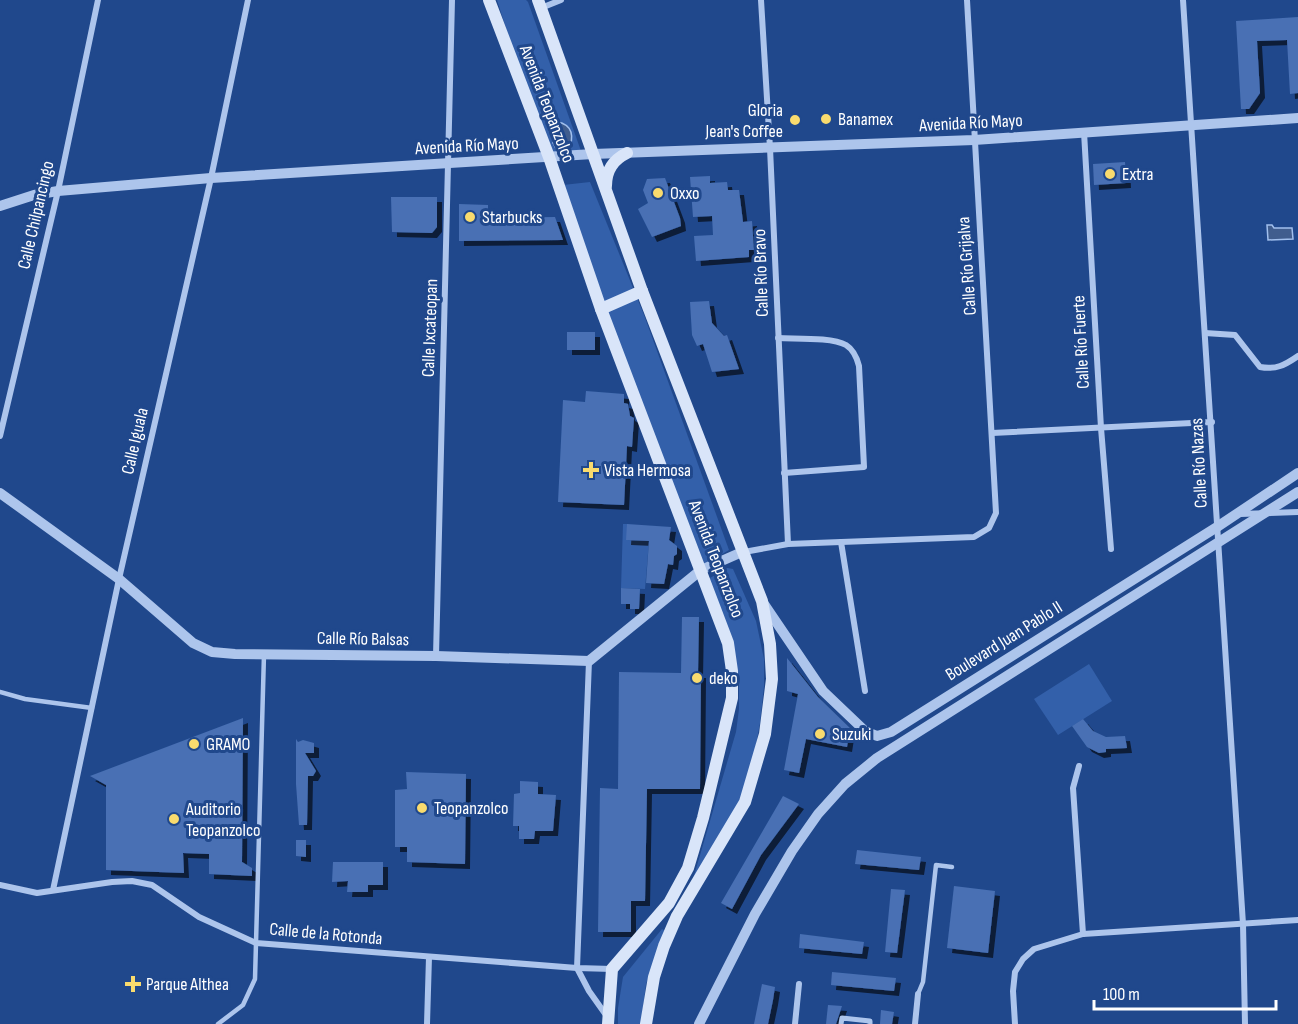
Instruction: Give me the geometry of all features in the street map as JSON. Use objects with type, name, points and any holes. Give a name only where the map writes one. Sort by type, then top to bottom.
[{"type":"main road","name":"Avenida Teopanzolco","points":[[489,0],[549,158],[601,309],[728,643],[732,671],[732,698],[704,818],[688,868],[669,903],[612,969]]},
{"type":"main road","name":"Avenida Teopanzolco","points":[[540,4],[642,291],[762,601],[770,644],[772,679],[765,734],[745,802],[678,916],[664,946],[654,977],[646,1024]]},
{"type":"main road","points":[[606,190],[610,168],[620,156],[627,153]]},
{"type":"main road","points":[[601,309],[642,291]]},
{"type":"main road","points":[[608,1020],[612,969]]},
{"type":"street","name":"Calle Chilpancingo","points":[[0,436],[58,190],[98,0]]},
{"type":"street","name":"Calle Iguala","points":[[53,890],[119,579],[211,178],[248,0]]},
{"type":"street","name":"Calle Ixcateopan","points":[[436,656],[452,0]]},
{"type":"street","points":[[540,4],[561,0]]},
{"type":"street","name":"Calle Río Bravo","points":[[761,0],[788,544]]},
{"type":"street","name":"Calle Río Grijalva","points":[[841,542],[974,537],[989,528],[996,513],[967,0]]},
{"type":"street","name":"Calle Río Nazas","points":[[1183,0],[1244,924],[1245,1024]]},
{"type":"street","name":"Avenida Río Mayo","points":[[0,206],[33,195],[58,190],[211,178],[593,154],[974,140],[1298,118]]},
{"type":"street","name":"Calle Río Fuerte","points":[[1084,132],[1101,428],[1111,549]]},
{"type":"street","points":[[1205,333],[1235,335],[1260,367],[1270,369],[1284,366],[1298,356]]},
{"type":"street","points":[[778,338],[836,342],[847,346],[856,355],[859,366],[864,467],[784,473]]},
{"type":"street","points":[[992,433],[1212,422]]},
{"type":"street","name":"Boulevard Juan Pablo II","points":[[762,601],[823,691],[865,731],[878,736],[891,732],[1217,527],[1298,473]]},
{"type":"street","name":"Boulevard Juan Pablo II","points":[[699,1024],[754,914],[792,851],[825,806],[845,784],[876,758],[1298,492]]},
{"type":"street","name":"Calle Río Balsas","points":[[0,493],[119,579],[193,643],[212,652],[589,661]]},
{"type":"street","points":[[1236,514],[1298,512]]},
{"type":"street","points":[[608,1020],[577,968],[589,661],[701,570],[742,552],[788,544],[841,542],[865,691]]},
{"type":"street","points":[[1079,766],[1073,788],[1083,934]]},
{"type":"street","name":"Calle de la Rotonda","points":[[0,885],[37,893],[132,880],[152,885],[199,917],[256,943],[612,969]]},
{"type":"street","points":[[1015,1024],[1013,991],[1015,972],[1023,959],[1035,950],[1083,934],[1298,920]]},
{"type":"street","points":[[427,1024],[429,957]]},
{"type":"street","points":[[795,1024],[799,984]]},
{"type":"street","points":[[915,1024],[918,994]]},
{"type":"street","points":[[842,1024],[842,1018],[870,1021],[870,1024]]},
{"type":"lane","points":[[218,1024],[243,1005],[255,979],[264,654]]},
{"type":"lane","points":[[0,692],[25,699],[92,708]]},
{"type":"lane","points":[[918,994],[923,982],[936,865],[952,867]]},
{"type":"shaded area","points":[[497,0],[526,0],[528,2],[581,151],[552,153],[513,50]]},
{"type":"shaded area","points":[[551,121],[566,125],[571,132],[570,147],[563,151],[557,150],[553,143],[557,133]]},
{"type":"shaded area","points":[[590,182],[644,315],[729,550],[702,566],[631,377],[563,185]]},
{"type":"shaded area","points":[[1267,225],[1272,225],[1274,228],[1292,228],[1293,239],[1268,240]]},
{"type":"shaded area","points":[[623,524],[627,524],[627,540],[649,541],[645,589],[621,588]]},
{"type":"shaded area","points":[[727,568],[733,569],[756,621],[764,659],[760,723],[740,803],[691,886],[736,732],[739,709],[739,683],[734,655],[709,583],[710,578]]},
{"type":"shaded area","points":[[1089,664],[1112,701],[1058,735],[1034,699]]},
{"type":"shaded area","points":[[662,929],[665,931],[646,984],[641,1024],[618,1024],[623,977]]},
{"type":"building","points":[[1298,17],[1298,93],[1290,94],[1287,40],[1257,41],[1260,93],[1249,109],[1241,109],[1236,21]]},
{"type":"building","name":"Extra","points":[[1125,162],[1126,183],[1094,185],[1093,164]]},
{"type":"building","points":[[710,176],[710,183],[727,182],[728,190],[739,190],[743,222],[752,221],[754,250],[749,250],[749,257],[696,261],[694,236],[713,235],[712,216],[693,217],[690,177]]},
{"type":"building","points":[[665,178],[681,226],[652,237],[638,209],[648,203],[643,190],[647,179]]},
{"type":"building","points":[[391,197],[437,197],[437,227],[432,233],[392,232]]},
{"type":"building","points":[[459,204],[488,205],[488,218],[555,217],[563,240],[459,241]]},
{"type":"building","points":[[709,301],[712,323],[724,336],[727,335],[739,369],[712,372],[703,344],[697,346],[692,335],[690,302]]},
{"type":"building","points":[[567,332],[595,332],[595,350],[567,350]]},
{"type":"building","points":[[586,391],[624,394],[624,403],[628,404],[630,416],[634,418],[632,447],[627,446],[624,505],[558,502],[563,400],[585,402]]},
{"type":"building","points":[[627,524],[671,527],[669,540],[677,546],[677,554],[674,556],[673,565],[668,564],[664,584],[646,583],[649,541],[626,540]]},
{"type":"building","points":[[621,588],[640,589],[639,609],[630,609],[630,604],[621,604]]},
{"type":"building","points":[[682,617],[699,617],[700,789],[647,789],[645,901],[631,901],[631,932],[598,932],[600,788],[618,789],[619,672],[681,673]]},
{"type":"building","name":"Suzuki","points":[[787,658],[818,697],[850,728],[847,747],[806,739],[799,773],[784,770],[798,694],[787,691]]},
{"type":"building","name":"Auditorio Teopanzolco","points":[[243,718],[242,862],[252,868],[252,876],[209,874],[209,854],[183,853],[184,873],[106,870],[106,785],[90,776]]},
{"type":"building","points":[[1083,719],[1093,731],[1106,737],[1125,736],[1127,748],[1106,749],[1106,752],[1099,753],[1087,747],[1072,726]]},
{"type":"building","points":[[296,739],[298,742],[303,740],[314,743],[314,753],[305,753],[316,771],[313,776],[308,776],[307,825],[299,825]]},
{"type":"building","points":[[406,772],[466,774],[465,864],[407,862],[407,847],[395,847],[395,790],[407,789]]},
{"type":"building","points":[[520,781],[538,782],[538,794],[556,795],[553,831],[535,831],[534,839],[519,839],[519,826],[513,826],[514,794],[520,793]]},
{"type":"building","points":[[783,796],[799,804],[761,855],[732,909],[721,903]]},
{"type":"building","points":[[296,840],[306,840],[306,857],[296,856]]},
{"type":"building","points":[[857,850],[921,857],[919,870],[855,864]]},
{"type":"building","points":[[333,862],[383,862],[383,885],[368,885],[368,892],[347,892],[348,881],[332,882]]},
{"type":"building","points":[[954,886],[995,891],[988,953],[947,948]]},
{"type":"building","points":[[891,889],[905,890],[897,953],[885,952]]},
{"type":"building","points":[[800,934],[864,942],[862,954],[799,948]]},
{"type":"building","points":[[832,972],[896,978],[894,991],[831,985]]},
{"type":"building","points":[[762,984],[775,987],[773,1000],[768,1024],[754,1024]]},
{"type":"building","points":[[828,1005],[842,1006],[836,1024],[826,1024]]},
{"type":"building","points":[[881,1010],[894,1012],[892,1024],[880,1024]]},
{"type":"place","name":"Banamex","points":[[826,119]]},
{"type":"place","name":"Gloria Jean's Coffee","points":[[795,120]]},
{"type":"place","name":"Extra","points":[[1110,174]]},
{"type":"place","name":"Oxxo","points":[[658,193]]},
{"type":"place","name":"Starbucks","points":[[470,217]]},
{"type":"place","name":"Vista Hermosa","points":[[591,470]]},
{"type":"place","name":"deko","points":[[697,678]]},
{"type":"place","name":"Suzuki","points":[[820,734]]},
{"type":"place","name":"GRAMO","points":[[194,744]]},
{"type":"place","name":"Teopanzolco","points":[[422,808]]},
{"type":"place","name":"Auditorio Teopanzolco","points":[[174,819]]},
{"type":"place","name":"Parque Althea","points":[[133,984]]}]
